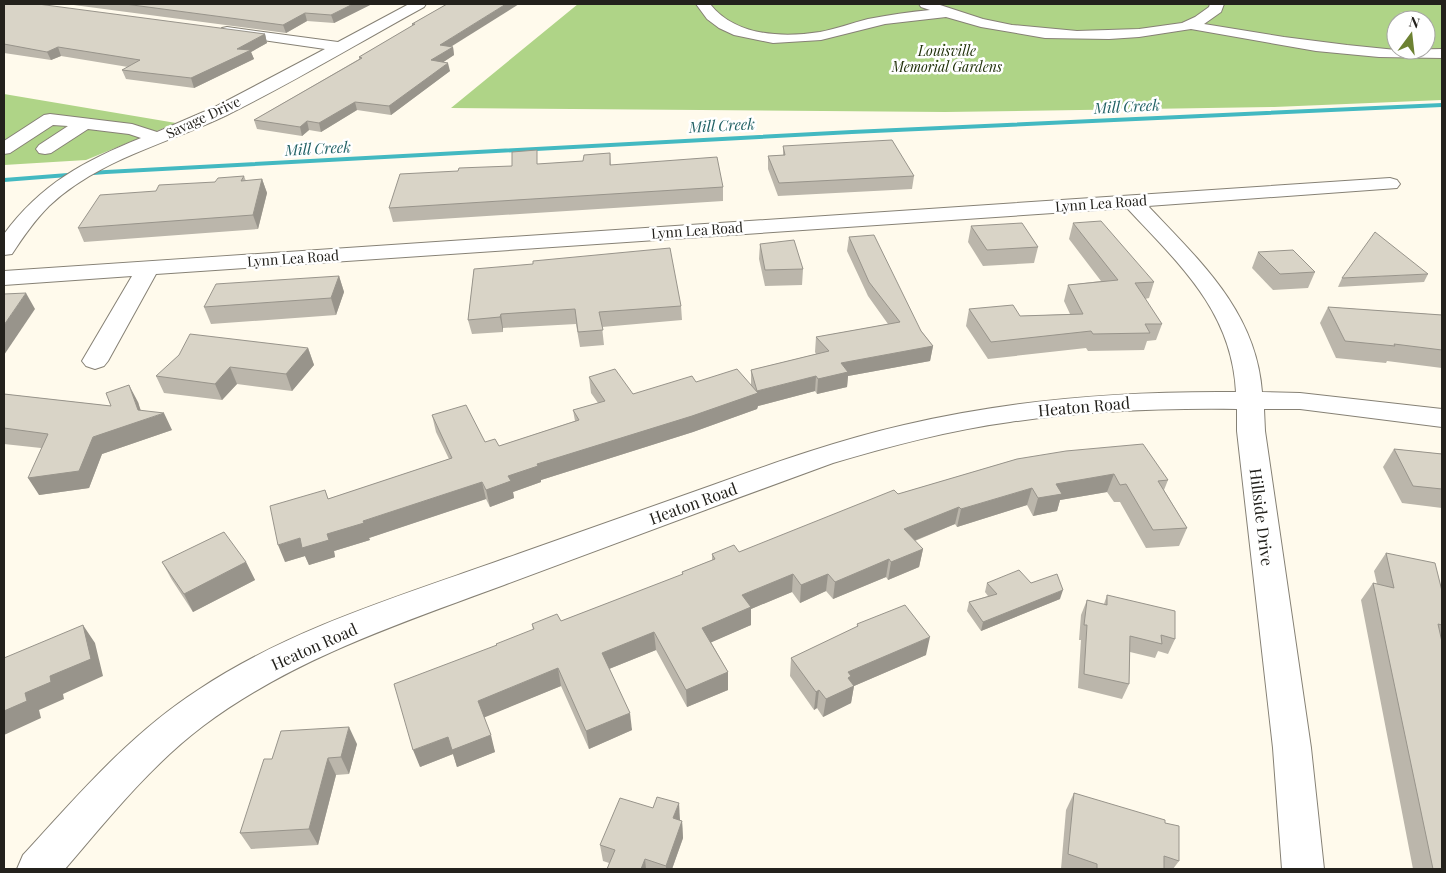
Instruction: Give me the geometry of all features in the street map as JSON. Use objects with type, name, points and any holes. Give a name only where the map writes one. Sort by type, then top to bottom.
[{"type":"street","name":"Savage Drive","points":[[4,249],[24,222],[44,201],[66,183],[124,152],[223,110],[419,4]]},
{"type":"street","points":[[703,4],[706,10],[720,23],[740,32],[776,39],[820,36],[875,22],[948,13]]},
{"type":"street","points":[[926,4],[948,13],[988,24],[1026,31],[1070,35],[1121,35],[1190,25],[1216,9],[1217,4]]},
{"type":"street","points":[[1190,25],[1250,37],[1330,49],[1371,53],[1442,54]]},
{"type":"street","points":[[212,29],[340,47]]},
{"type":"street","points":[[4,149],[50,119],[132,129],[158,138]]},
{"type":"street","points":[[45,149],[85,124]]},
{"type":"street","name":"Lynn Lea Road","points":[[4,278],[1390,184]]},
{"type":"street","name":"Hillside Drive","points":[[1132,201],[1207,286],[1232,322],[1242,348],[1292,748],[1303,869]]},
{"type":"street","points":[[95,361],[148,268]]},
{"type":"street","name":"Heaton Road","points":[[38,869],[106,793],[168,732],[191,714],[254,674],[329,638],[396,611],[823,456],[902,434],[1001,415],[1093,404],[1161,400],[1300,401],[1442,418]]},
{"type":"green space","name":"Louisville Memorial Gardens","points":[[578,4],[1442,4],[1442,100],[1274,107],[945,112],[451,108]]},
{"type":"green space","points":[[4,94],[176,123],[86,160],[4,165]]},
{"type":"building","points":[[4,4],[38,4],[265,34],[237,49],[251,50],[191,78],[122,70],[140,60],[58,47],[47,52],[4,44]]},
{"type":"building","points":[[125,4],[353,4],[331,15],[305,13],[283,25]]},
{"type":"building","points":[[447,4],[506,4],[440,45],[453,47],[431,60],[448,63],[389,106],[355,102],[319,123],[307,121],[300,127],[254,120],[362,58],[359,57]]},
{"type":"building","points":[[892,140],[914,176],[779,183],[768,156],[785,155],[783,146]]},
{"type":"building","points":[[537,150],[537,164],[583,161],[584,155],[610,153],[610,165],[717,157],[723,187],[389,208],[400,174],[458,171],[459,168],[512,166],[512,152]]},
{"type":"building","points":[[244,176],[241,181],[262,179],[253,215],[78,228],[100,195],[156,191],[159,185],[215,182],[218,178]]},
{"type":"building","points":[[1101,221],[1154,282],[1135,283],[1162,324],[1145,324],[1150,333],[1093,334],[1091,331],[991,342],[969,309],[1013,305],[1020,316],[1083,314],[1068,285],[1118,280],[1073,223]]},
{"type":"building","points":[[1022,223],[1038,247],[987,250],[971,226]]},
{"type":"building","points":[[1375,232],[1428,274],[1342,278]]},
{"type":"building","points":[[874,235],[921,331],[933,346],[841,363],[848,372],[818,379],[816,376],[757,391],[751,370],[829,351],[816,337],[900,322],[869,282],[849,237]]},
{"type":"building","points":[[794,240],[803,269],[765,270],[760,244]]},
{"type":"building","points":[[670,248],[681,306],[599,312],[603,330],[578,332],[575,309],[501,314],[500,317],[468,320],[474,269],[533,264],[533,261]]},
{"type":"building","points":[[1293,250],[1315,272],[1280,274],[1258,252]]},
{"type":"building","points":[[339,276],[331,298],[204,307],[216,284]]},
{"type":"building","points":[[26,293],[4,325],[4,294]]},
{"type":"building","points":[[1328,307],[1442,315],[1442,350],[1394,344],[1395,346],[1345,341]]},
{"type":"building","points":[[190,334],[308,348],[286,374],[230,367],[215,384],[156,376],[179,355]]},
{"type":"building","points":[[615,369],[633,394],[692,376],[696,382],[737,369],[758,393],[692,416],[537,464],[538,466],[508,476],[511,481],[486,490],[482,482],[363,521],[364,523],[327,534],[329,540],[302,548],[300,538],[278,545],[270,506],[325,490],[328,499],[452,458],[432,415],[466,405],[485,442],[495,439],[499,446],[579,420],[573,410],[605,401],[589,377]]},
{"type":"building","points":[[129,385],[138,410],[164,413],[93,437],[79,471],[28,478],[48,434],[4,428],[4,394],[111,406],[106,393]]},
{"type":"building","points":[[1143,444],[1168,480],[1158,481],[1187,528],[1153,530],[1126,484],[1120,485],[1114,474],[1056,484],[1062,494],[1038,498],[1032,488],[961,509],[959,507],[904,529],[923,549],[891,562],[889,559],[835,582],[828,574],[801,585],[793,574],[742,595],[751,607],[702,628],[728,672],[686,690],[654,632],[602,653],[630,713],[586,731],[558,668],[478,701],[491,735],[452,750],[448,737],[413,750],[394,684],[534,629],[532,624],[557,614],[561,621],[683,574],[682,572],[715,559],[712,554],[734,545],[739,552],[894,490],[898,494],[1017,459],[1066,451]]},
{"type":"building","points":[[1394,449],[1442,454],[1442,489],[1413,486]]},
{"type":"building","points":[[224,532],[246,562],[184,594],[162,562]]},
{"type":"building","points":[[1386,553],[1435,563],[1442,591],[1442,625],[1438,624],[1442,642],[1442,869],[1433,869],[1373,583],[1394,588]]},
{"type":"building","points":[[1019,570],[1031,583],[1057,574],[1063,590],[983,622],[969,602],[997,594],[987,583]]},
{"type":"building","points":[[1107,595],[1175,611],[1175,639],[1161,635],[1162,644],[1130,636],[1129,684],[1084,674],[1087,625],[1084,625],[1087,600],[1107,605]]},
{"type":"building","points":[[905,605],[930,637],[848,672],[851,676],[848,678],[854,686],[826,699],[819,690],[816,692],[791,658],[858,626],[857,624]]},
{"type":"building","points":[[83,625],[91,659],[50,676],[51,682],[25,693],[27,701],[4,711],[4,658]]},
{"type":"building","points":[[349,727],[341,757],[328,758],[309,829],[240,833],[264,759],[272,759],[281,731]]},
{"type":"building","points":[[1074,793],[1165,820],[1165,823],[1179,826],[1179,861],[1164,856],[1164,869],[1097,869],[1097,864],[1068,854]]},
{"type":"building","points":[[657,797],[679,803],[673,818],[682,821],[666,866],[645,859],[641,869],[607,869],[615,850],[600,845],[620,798],[653,808]]},
{"type":"waterway","name":"Mill Creek","points":[[4,180],[106,172],[852,132],[1442,105]]}]
